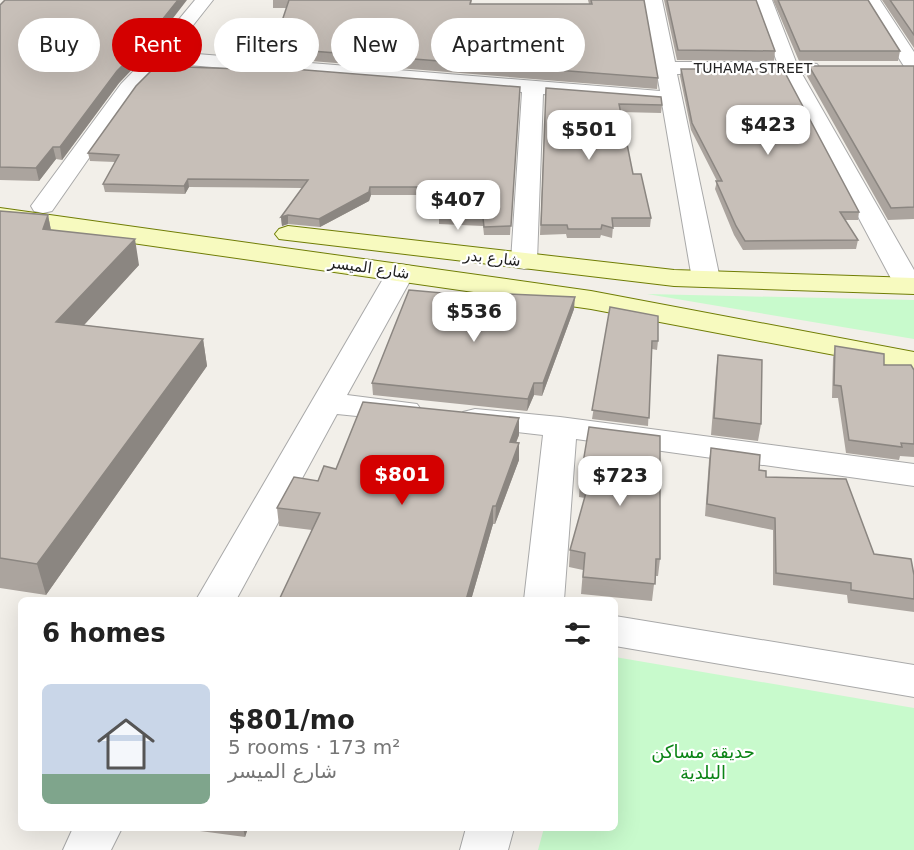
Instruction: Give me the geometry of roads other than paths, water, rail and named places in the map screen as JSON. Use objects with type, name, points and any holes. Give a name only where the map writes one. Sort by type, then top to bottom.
[{"type":"main road","name":"شارع بدر","points":[[0,200],[674,278],[912,286]]},
{"type":"main road","name":"شارع الميسر","points":[[0,216],[591,300],[914,361]]},
{"type":"street","points":[[189,18],[204,0]]},
{"type":"street","points":[[653,0],[706,279]]},
{"type":"street","points":[[763,0],[789,68],[912,286]]},
{"type":"street","points":[[871,0],[914,68]]},
{"type":"street","points":[[202,61],[672,98]]},
{"type":"street","name":"TUHAMA STREET","points":[[665,68],[835,68]]},
{"type":"street","points":[[891,68],[914,68]]},
{"type":"street","points":[[43,206],[128,87],[143,72]]},
{"type":"street","points":[[524,261],[533,87]]},
{"type":"street","points":[[218,597],[401,272]]},
{"type":"street","points":[[327,403],[560,428],[914,475]]},
{"type":"street","points":[[544,597],[560,428]]},
{"type":"street","points":[[618,632],[914,681]]},
{"type":"street","points":[[87,850],[96,831]]},
{"type":"street","points":[[484,850],[489,831]]},
{"type":"park label","name":"حديقة مساكن البلدية","points":[[703,762]]}]
